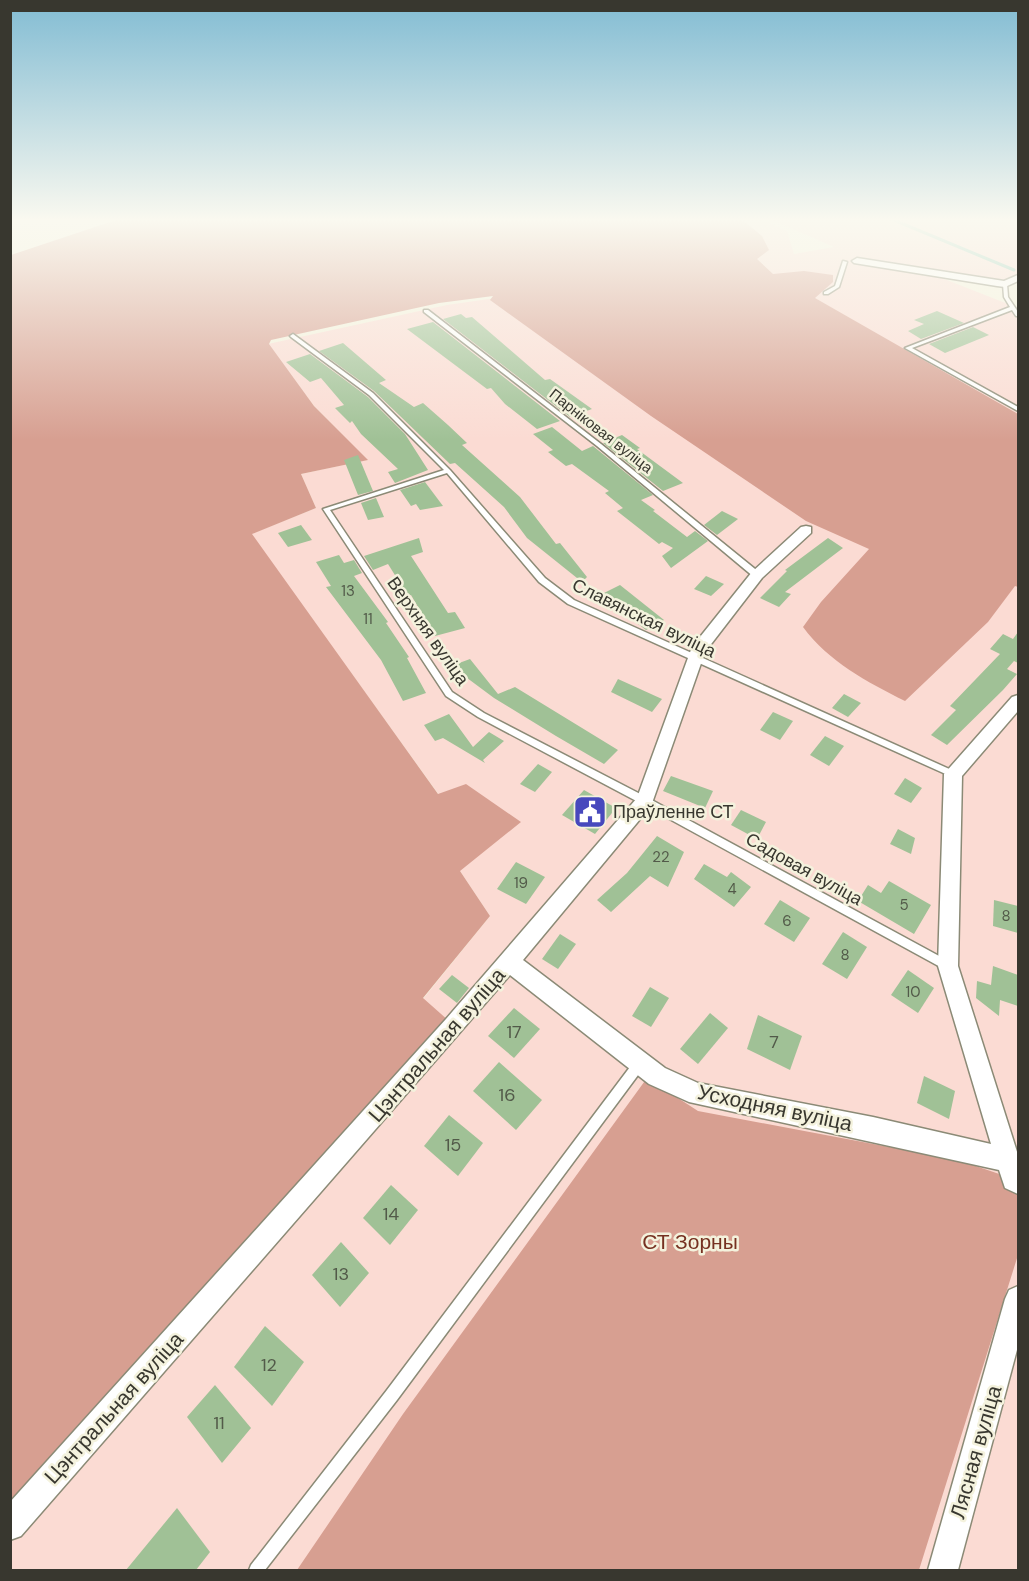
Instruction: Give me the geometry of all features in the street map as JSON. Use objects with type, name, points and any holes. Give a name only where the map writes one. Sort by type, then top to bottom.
[{"type":"street","name":"Цэнтральная вуліца","points":[[10,1525],[509,962],[645,801],[694,660],[757,575],[806,530]]},
{"type":"street","points":[[1018,701],[953,774],[948,966],[1014,1179],[1018,1182]]},
{"type":"street","name":"Усходняя вуліца","points":[[509,962],[657,1076],[697,1094],[873,1129],[1008,1160]]},
{"type":"street","name":"Лясная вуліца","points":[[943,1570],[1018,1299]]},
{"type":"lane","points":[[1005,292],[1012,309],[1018,315]]},
{"type":"lane","points":[[1012,309],[909,348],[1018,409]]},
{"type":"lane","name":"Парніковая вуліца","points":[[426,311],[599,445],[757,575]]},
{"type":"lane","name":"Славянская вуліца","points":[[295,338],[371,394],[448,471],[542,580],[571,602],[694,660],[953,774]]},
{"type":"lane","name":"Верхняя вуліца","points":[[448,471],[326,509],[449,694],[481,715],[645,801]]},
{"type":"lane","name":"Садовая вуліца","points":[[645,801],[948,966]]},
{"type":"lane","points":[[256,1570],[392,1395],[641,1062]]},
{"type":"green space","points":[[11,292],[822,292],[815,298],[1018,414],[1018,587],[1015,586],[988,622],[905,701],[837,661],[803,627],[821,602],[869,549],[806,521],[651,416],[490,300],[493,296],[439,303],[271,340],[269,344],[314,406],[368,460],[301,474],[316,508],[252,534],[438,794],[466,784],[521,822],[460,871],[490,916],[423,998],[449,1021],[11,1507]]},
{"type":"green space","name":"СТ Зорны","points":[[539,292],[977,292],[1018,308],[1018,1570],[11,1570],[11,1507],[448,1021],[423,999],[490,916],[460,871],[439,795],[251,534],[316,508],[301,474],[367,460],[314,406],[268,344],[447,305]]},
{"type":"green space","points":[[647,1078],[698,1111],[958,1160],[1014,1179],[1018,1185],[1018,1255],[919,1570],[297,1570],[403,1414]]},
{"type":"building","points":[[937,311],[964,323],[921,339],[908,331],[924,324],[914,320]]},
{"type":"building","points":[[461,314],[466,318],[472,317],[545,380],[550,379],[592,409],[570,417],[443,319]]},
{"type":"building","points":[[433,322],[560,421],[537,429],[505,404],[491,388],[487,389],[407,329]]},
{"type":"building","points":[[973,327],[989,335],[945,353],[929,344]]},
{"type":"building","points":[[343,343],[386,380],[379,383],[414,407],[423,403],[467,443],[462,445],[520,497],[556,544],[560,543],[587,577],[582,582],[527,538],[504,507],[455,463],[450,464],[374,391],[319,351]]},
{"type":"building","points":[[310,354],[368,397],[405,434],[428,470],[395,483],[388,472],[398,469],[361,434],[352,421],[350,423],[335,408],[344,405],[321,378],[310,382],[286,362]]},
{"type":"building","points":[[552,427],[582,451],[593,446],[653,495],[641,500],[687,537],[695,531],[708,541],[671,568],[662,556],[673,548],[662,542],[659,544],[617,511],[623,508],[605,493],[609,491],[572,464],[566,466],[548,452],[553,450],[533,434]]},
{"type":"building","points":[[622,435],[683,483],[663,491],[603,443]]},
{"type":"building","points":[[358,455],[373,491],[358,495],[344,460]]},
{"type":"building","points":[[425,482],[443,506],[420,510],[416,504],[411,506],[400,490]]},
{"type":"building","points":[[376,498],[384,517],[368,520],[361,503]]},
{"type":"building","points":[[722,511],[738,519],[717,535],[704,525]]},
{"type":"building","points":[[301,525],[312,540],[288,547],[278,533]]},
{"type":"building","points":[[419,538],[423,552],[411,556],[448,613],[455,612],[465,628],[435,636],[411,595],[408,596],[388,564],[373,570],[364,556]]},
{"type":"building","points":[[828,538],[843,548],[785,592],[791,594],[779,607],[760,598],[787,571],[785,570]]},
{"type":"building","points":[[339,555],[344,563],[354,560],[362,573],[354,576],[388,622],[386,623],[409,657],[407,658],[426,693],[403,701],[381,660],[326,587],[331,586],[316,562]]},
{"type":"building","points":[[706,576],[724,584],[711,596],[694,589]]},
{"type":"building","points":[[620,585],[664,620],[646,630],[600,595]]},
{"type":"building","points":[[1018,632],[1018,663],[1014,661],[1007,669],[1017,674],[947,745],[931,735],[956,710],[950,706],[1000,654],[990,649],[1003,634],[1013,639]]},
{"type":"building","points":[[470,659],[498,694],[515,687],[618,750],[604,764],[494,698],[451,666]]},
{"type":"building","points":[[618,679],[662,699],[652,712],[611,692]]},
{"type":"building","points":[[844,694],[861,703],[848,717],[832,708]]},
{"type":"building","points":[[773,712],[793,721],[780,740],[760,730]]},
{"type":"building","points":[[449,714],[473,747],[489,732],[504,741],[483,760],[485,763],[443,738],[435,741],[424,725]]},
{"type":"building","points":[[825,736],[844,746],[829,766],[810,755]]},
{"type":"building","points":[[538,764],[552,772],[535,792],[520,784]]},
{"type":"building","points":[[671,776],[713,791],[705,808],[663,791]]},
{"type":"building","points":[[905,778],[922,788],[911,803],[894,794]]},
{"type":"building","name":"Праўленне СТ","points":[[584,790],[616,808],[595,834],[562,815]]},
{"type":"building","points":[[741,810],[766,822],[757,839],[731,825]]},
{"type":"building","points":[[898,829],[915,838],[911,854],[890,844]]},
{"type":"building","points":[[657,836],[684,852],[668,887],[650,876],[611,912],[597,900],[627,873]]},
{"type":"building","points":[[516,862],[545,877],[526,904],[497,889]]},
{"type":"building","points":[[704,864],[727,877],[731,872],[751,887],[734,907],[694,879]]},
{"type":"building","points":[[889,881],[931,905],[914,934],[858,901],[868,885],[881,893]]},
{"type":"building","points":[[780,900],[810,918],[794,942],[764,924]]},
{"type":"building","points":[[994,900],[1018,906],[1018,933],[993,926]]},
{"type":"building","points":[[843,932],[867,947],[847,979],[822,964]]},
{"type":"building","points":[[560,934],[576,944],[558,969],[542,959]]},
{"type":"building","points":[[993,966],[1018,975],[1018,1006],[1000,1000],[999,1016],[976,998],[977,981],[991,985]]},
{"type":"building","points":[[908,970],[934,988],[918,1013],[891,995]]},
{"type":"building","points":[[452,975],[469,988],[457,1003],[439,989]]},
{"type":"building","points":[[650,987],[669,998],[651,1027],[632,1016]]},
{"type":"building","points":[[514,1008],[540,1029],[514,1058],[488,1036]]},
{"type":"building","points":[[710,1013],[728,1028],[698,1064],[680,1049]]},
{"type":"building","points":[[758,1015],[802,1036],[790,1070],[747,1049]]},
{"type":"building","points":[[499,1062],[542,1100],[516,1130],[473,1091]]},
{"type":"building","points":[[924,1076],[955,1091],[949,1119],[917,1103]]},
{"type":"building","points":[[449,1115],[483,1143],[458,1176],[424,1146]]},
{"type":"building","points":[[391,1185],[418,1210],[390,1245],[363,1218]]},
{"type":"building","points":[[341,1242],[369,1273],[340,1307],[312,1275]]},
{"type":"building","points":[[265,1326],[304,1362],[272,1406],[234,1367]]},
{"type":"building","points":[[215,1385],[251,1428],[222,1463],[187,1417]]},
{"type":"building","points":[[177,1508],[210,1552],[196,1570],[126,1570]]},
{"type":"place","name":"Праўленне СТ","points":[[590,812]]}]
